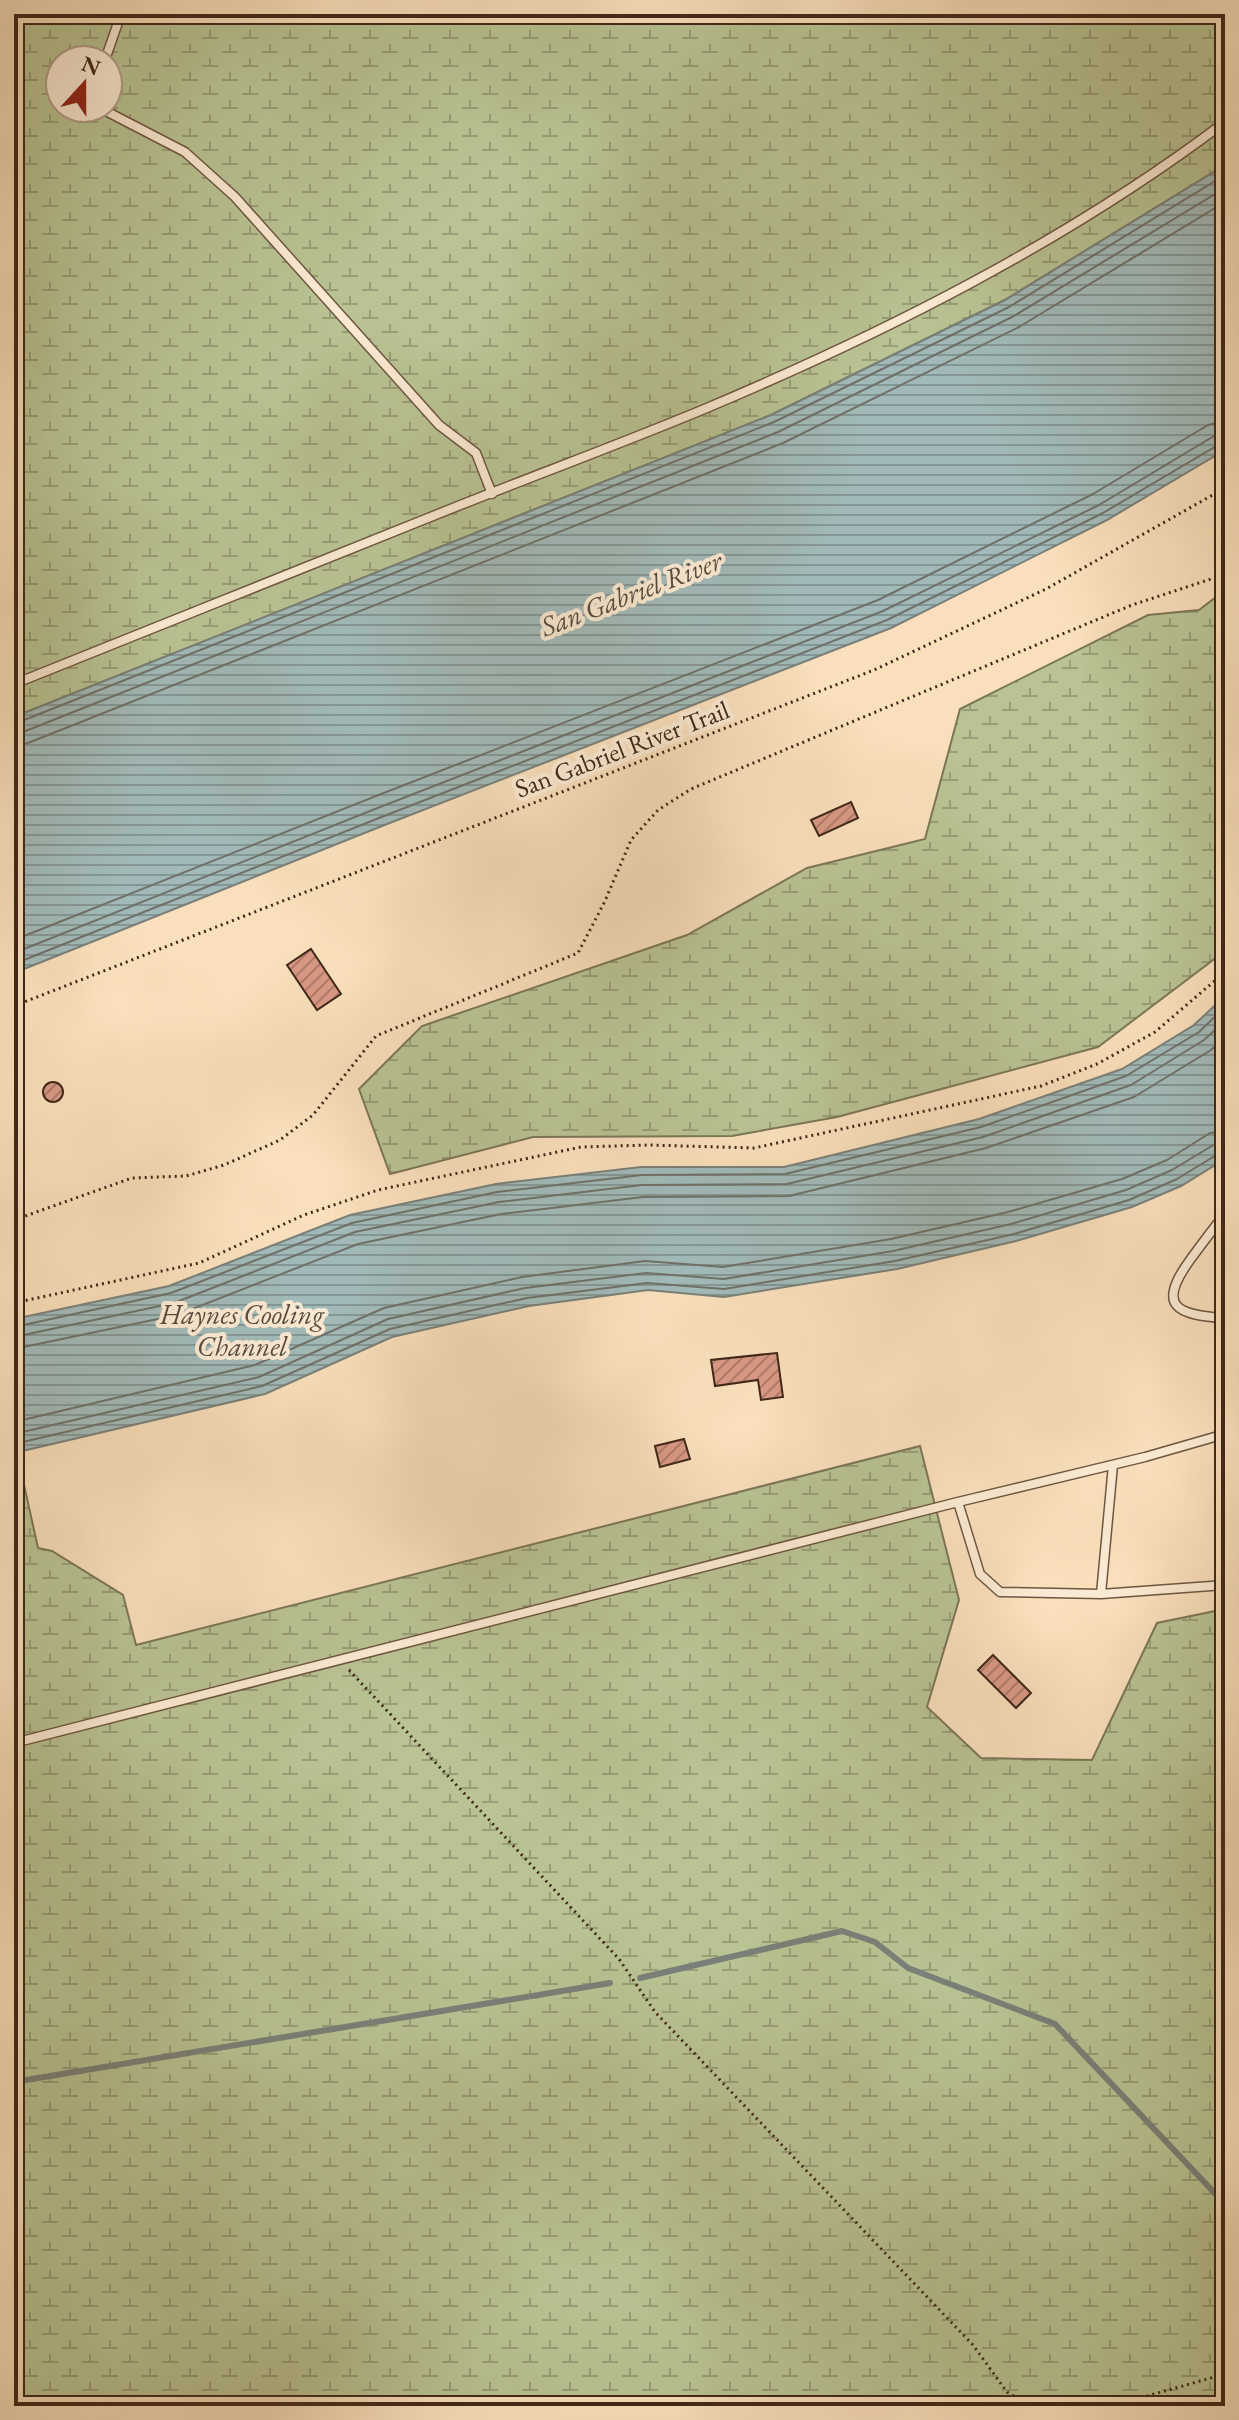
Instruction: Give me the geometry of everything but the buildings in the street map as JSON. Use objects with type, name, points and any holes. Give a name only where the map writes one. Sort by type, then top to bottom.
[{"type":"lane","points":[[111,44],[121,14]]},
{"type":"lane","points":[[124,120],[185,152],[235,197],[439,425],[476,453],[492,494]]},
{"type":"lane","points":[[14,684],[702,410],[845,347],[937,301],[1043,242],[1225,122]]},
{"type":"lane","points":[[1225,1214],[1177,1278],[1171,1293],[1174,1302],[1184,1311],[1203,1317],[1225,1318]]},
{"type":"lane","points":[[14,1743],[1225,1434]]},
{"type":"lane","points":[[1101,1594],[1113,1465]]},
{"type":"lane","points":[[958,1502],[980,1574],[1000,1592],[1101,1594],[1225,1585]]},
{"type":"path","name":"San Gabriel River Trail","points":[[14,1006],[874,670],[1046,589],[1225,488]]},
{"type":"path","points":[[14,1220],[132,1178],[186,1176],[224,1165],[280,1140],[313,1115],[376,1036],[578,953],[631,840],[658,810],[691,789],[1132,605],[1220,576],[1225,568]]},
{"type":"path","points":[[14,1303],[199,1263],[304,1215],[394,1186],[581,1147],[754,1148],[1041,1086],[1097,1064],[1155,1032],[1225,972]]},
{"type":"path","points":[[338,1659],[619,1959],[655,2012],[973,2345],[1007,2392],[1030,2406]]},
{"type":"path","points":[[1112,2406],[1225,2374]]},
{"type":"green space","points":[[14,14],[1225,14],[1225,165],[1005,300],[771,415],[14,717]]},
{"type":"green space","points":[[1225,590],[1225,951],[1098,1047],[837,1117],[732,1136],[533,1137],[390,1174],[359,1089],[422,1026],[687,935],[807,868],[925,839],[960,709],[1148,615],[1199,610]]},
{"type":"green space","points":[[920,1446],[959,1600],[927,1707],[981,1758],[1092,1760],[1157,1623],[1225,1609],[1225,2406],[14,2406],[14,1472],[21,1471],[38,1548],[52,1551],[123,1595],[136,1645]]},
{"type":"water","name":"San Gabriel River","points":[[1225,165],[1225,450],[1107,520],[891,628],[14,973],[14,717],[771,415],[1005,300]]},
{"type":"water","name":"Haynes Cooling Channel","points":[[1225,996],[1225,1159],[1181,1186],[1132,1207],[1016,1241],[897,1269],[724,1297],[648,1290],[529,1306],[392,1337],[265,1394],[14,1453],[14,1319],[169,1286],[350,1215],[496,1184],[641,1167],[784,1167],[979,1119],[1122,1069],[1194,1025]]},
{"type":"waterway","points":[[640,1978],[842,1931],[875,1942],[908,1968],[1055,2024],[1225,2204]]},
{"type":"waterway","points":[[14,2082],[610,1983]]}]
